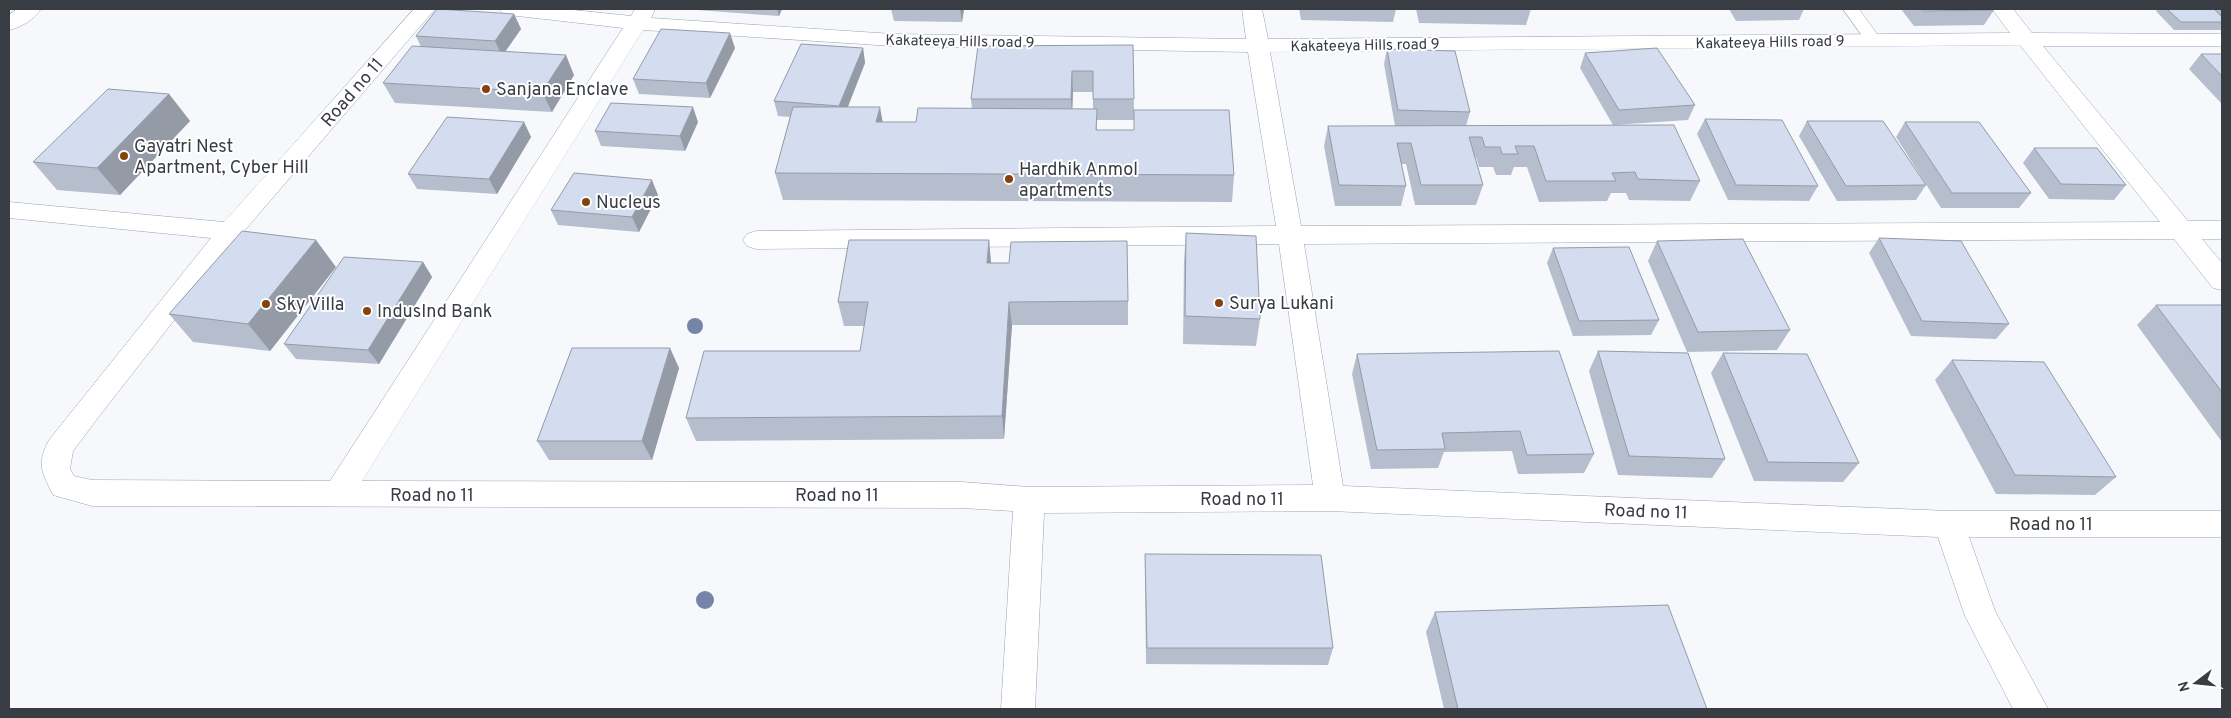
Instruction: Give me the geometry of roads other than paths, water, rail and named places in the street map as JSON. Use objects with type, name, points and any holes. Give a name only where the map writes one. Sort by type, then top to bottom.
[{"type":"street","points":[[9,24],[31,9]]},
{"type":"street","name":"Road no 11","points":[[425,9],[230,231],[59,448],[55,469],[64,486],[92,493],[962,494],[1029,500],[1330,498],[1949,524],[2222,524]]},
{"type":"street","name":"Kakateeya Hills road 9","points":[[509,9],[641,16],[893,40],[1257,46],[2027,39],[2222,40]]},
{"type":"street","points":[[1252,9],[1290,235],[1330,498]]},
{"type":"street","points":[[2002,9],[2222,281]]},
{"type":"street","points":[[337,494],[641,16]]},
{"type":"street","points":[[9,210],[230,231]]},
{"type":"street","points":[[756,240],[2222,230]]},
{"type":"street","points":[[1018,709],[1029,500]]},
{"type":"street","points":[[1949,524],[1981,616],[2031,709]]},
{"type":"lane","points":[[1851,9],[1874,41]]},
{"type":"place","name":"Sanjana Enclave","points":[[486,89]]},
{"type":"place","name":"Gayatri Nest Apartment, Cyber Hill","points":[[124,156]]},
{"type":"place","name":"Hardhik Anmol apartments","points":[[1009,179]]},
{"type":"place","name":"Nucleus","points":[[586,202]]},
{"type":"place","name":"Surya Lukani","points":[[1219,303]]},
{"type":"place","name":"Sky Villa","points":[[266,304]]},
{"type":"place","name":"IndusInd Bank","points":[[367,311]]}]
